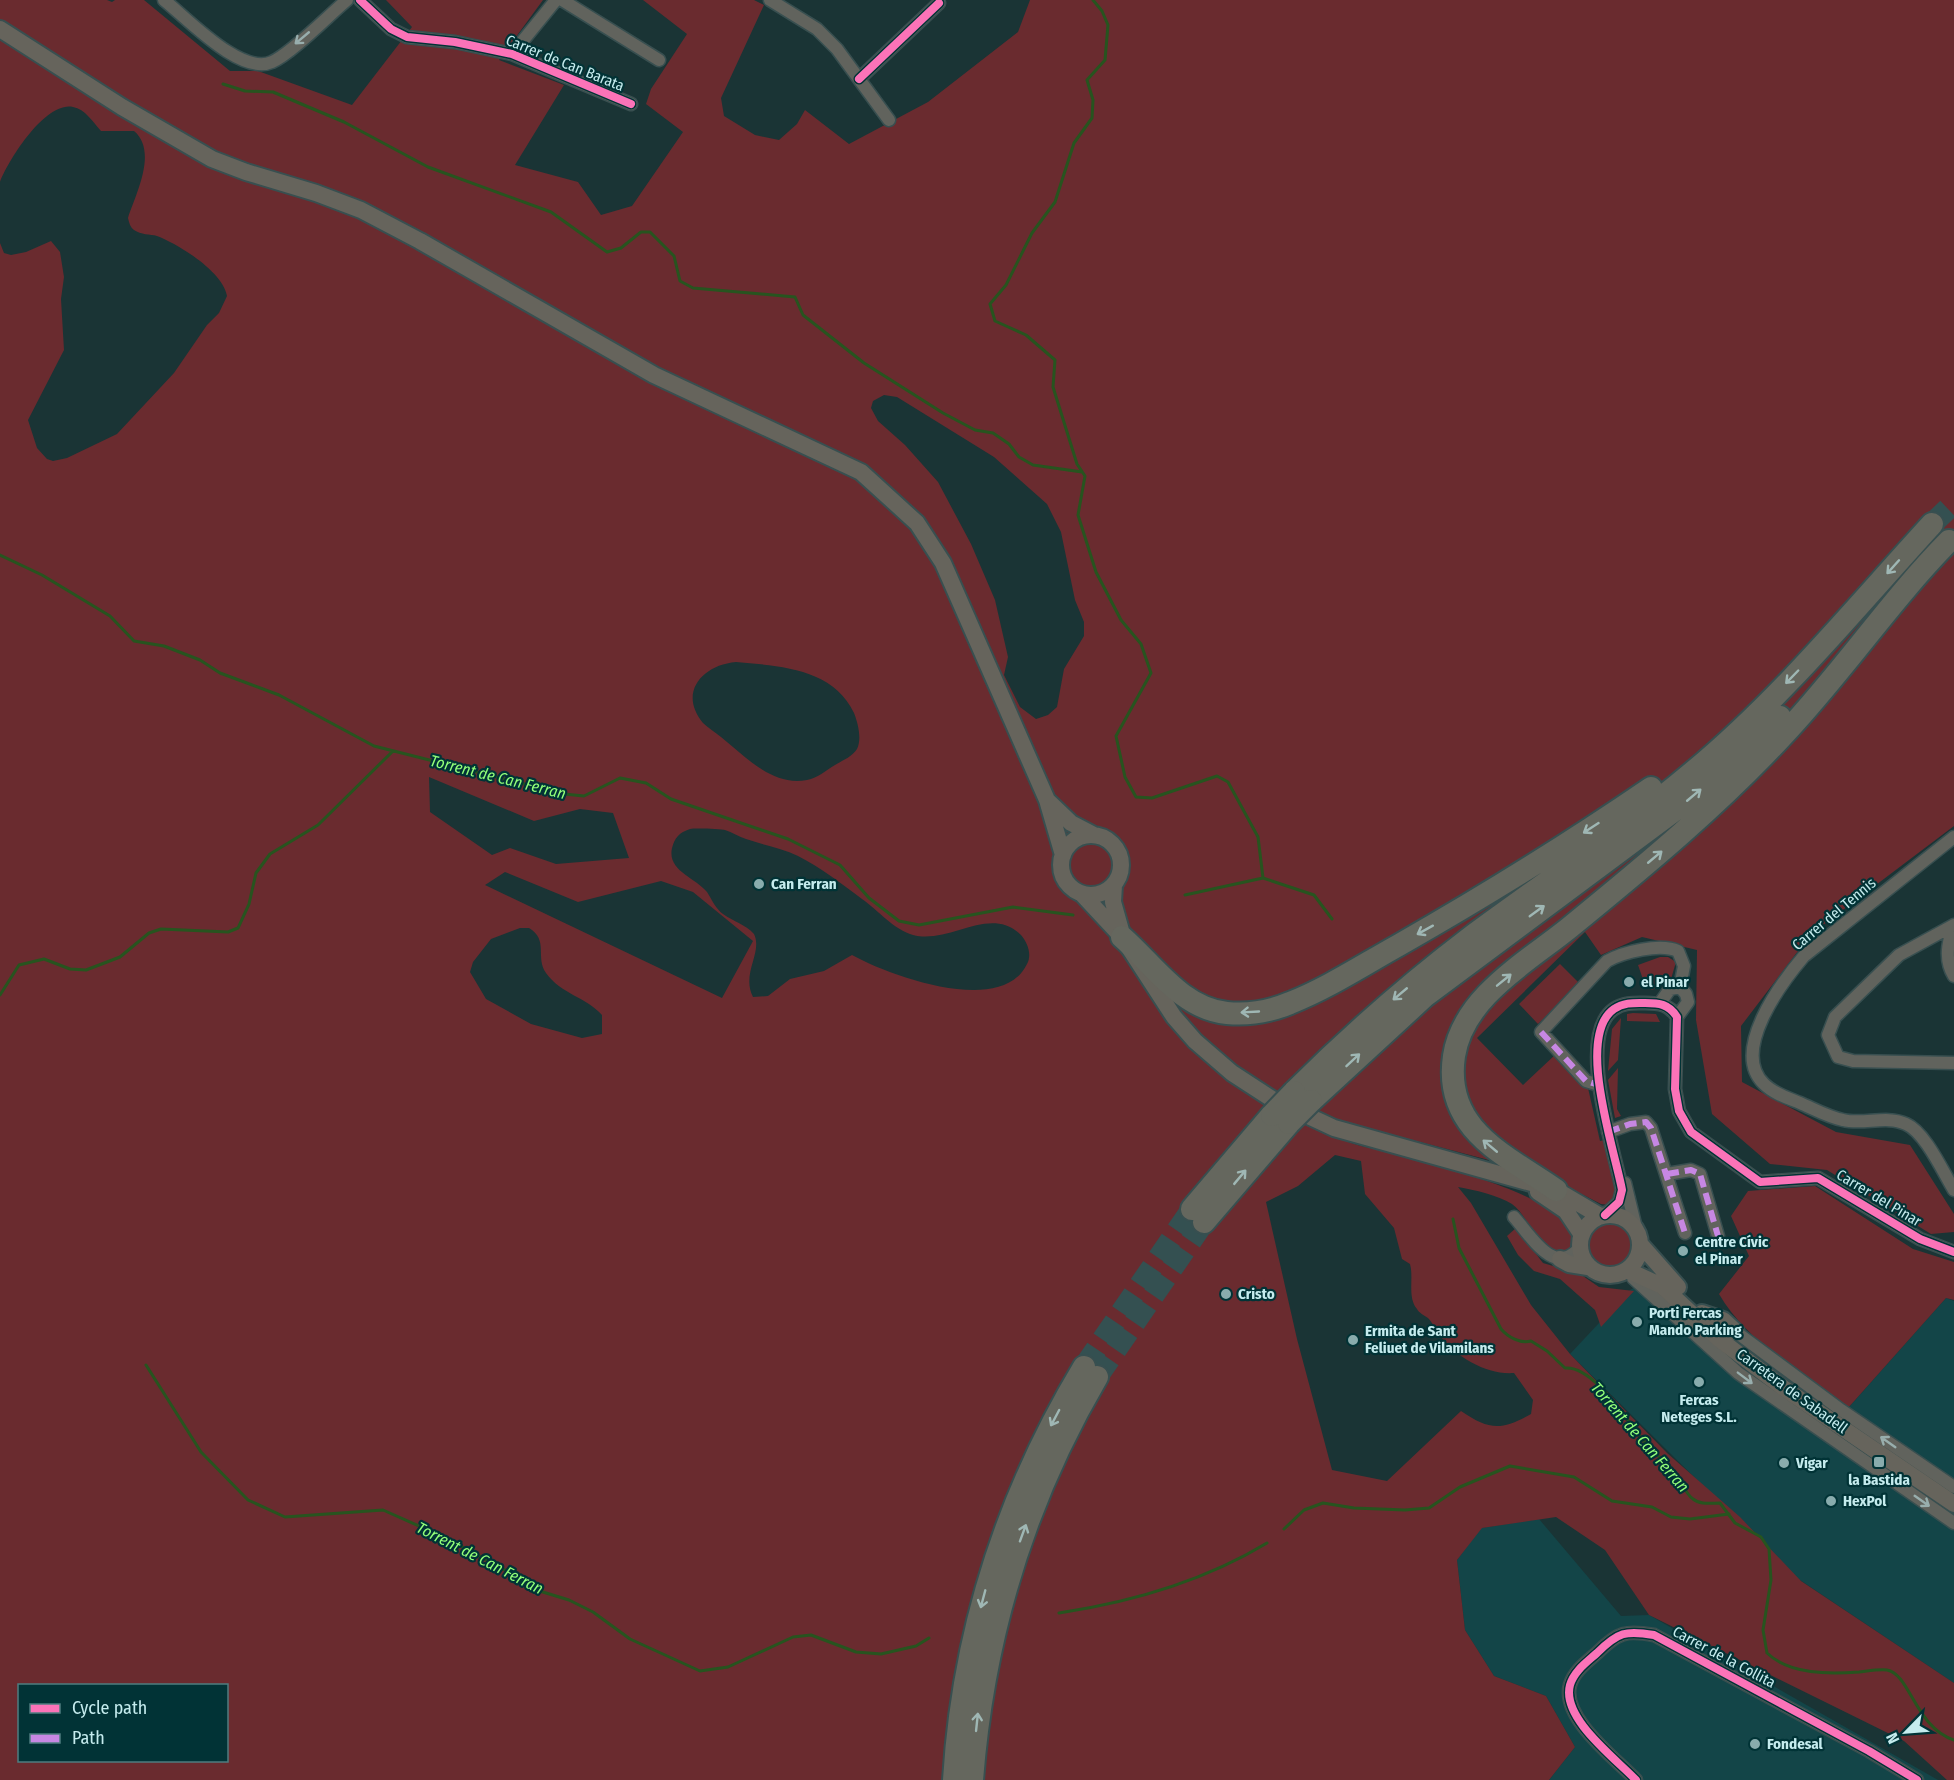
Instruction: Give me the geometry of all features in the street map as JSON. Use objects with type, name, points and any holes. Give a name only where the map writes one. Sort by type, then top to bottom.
[{"type":"highway","points":[[1198,1216],[1280,1119],[1410,985],[1652,806],[1704,763],[1832,635],[1942,533]]},
{"type":"highway","points":[[1302,1097],[1369,1045],[1438,985],[1659,823],[1723,770],[1803,693],[1942,533]]},
{"type":"highway","points":[[1556,1190],[1500,1154],[1467,1122],[1457,1099],[1452,1076],[1455,1049],[1466,1021],[1486,996],[1668,846],[1755,764],[1818,696],[1942,533]]},
{"type":"highway","points":[[1122,937],[1180,993],[1198,1004],[1227,1013],[1264,1011],[1290,1004],[1463,909],[1728,740]]},
{"type":"highway","points":[[954,1780],[957,1731],[969,1661],[995,1559],[1030,1467],[1090,1372],[1046,1474],[1012,1565],[987,1661],[979,1707],[972,1780]]},
{"type":"main road","points":[[0,29],[212,159],[361,210],[420,241],[654,375],[861,472],[905,510],[935,548],[1047,800],[1063,855]]},
{"type":"main road","points":[[1047,800],[1071,823],[1110,841],[1118,852],[1121,868],[1114,885],[1113,902],[1122,937]]},
{"type":"main road","points":[[1094,835],[1073,841],[1063,855],[1061,866],[1063,877],[1122,937],[1174,1017],[1195,1041],[1232,1073],[1272,1099],[1334,1128],[1556,1190],[1603,1216],[1623,1217],[1636,1228],[1641,1245],[1653,1262],[1735,1350]]},
{"type":"main road","points":[[1082,894],[1098,894],[1114,885]]},
{"type":"main road","points":[[1519,1181],[1566,1211],[1581,1241],[1588,1266]]},
{"type":"main road","points":[[1581,1241],[1591,1222],[1603,1216]]},
{"type":"main road","points":[[1624,1272],[1637,1259],[1641,1245]]},
{"type":"main road","points":[[1560,1259],[1569,1264],[1588,1266],[1606,1275],[1624,1272],[1662,1286],[1782,1388],[1954,1504]]},
{"type":"main road","points":[[1702,1312],[1723,1320],[1736,1332]]},
{"type":"street","points":[[164,0],[238,59],[263,65],[282,55],[347,0]]},
{"type":"street","name":"Carrer de Can Barata","points":[[360,0],[392,29],[407,37],[455,42],[512,54],[631,104]]},
{"type":"street","points":[[512,54],[556,0]]},
{"type":"street","points":[[561,0],[659,60]]},
{"type":"street","points":[[770,0],[817,29],[837,49],[889,120]]},
{"type":"street","points":[[859,79],[939,3]]},
{"type":"street","name":"Carrer del Tennis","points":[[1954,837],[1804,956],[1791,972],[1766,1014],[1753,1039],[1752,1050],[1754,1068],[1758,1077],[1773,1091],[1841,1120],[1856,1123],[1893,1120],[1915,1130],[1954,1190]]},
{"type":"street","points":[[1953,925],[1948,946],[1949,967],[1954,976]]},
{"type":"street","points":[[1953,925],[1899,955],[1835,1017],[1828,1035],[1838,1056],[1853,1061],[1954,1063]]},
{"type":"street","name":"Carrer del Pinar","points":[[1599,1085],[1586,1081],[1541,1032],[1607,961],[1622,955],[1666,948],[1678,951],[1684,966],[1680,987],[1686,994],[1688,1002],[1677,1017],[1677,1103],[1691,1132],[1753,1179],[1767,1183],[1803,1178],[1818,1179],[1920,1239],[1954,1252]]},
{"type":"street","points":[[1660,1003],[1670,989],[1680,987]]},
{"type":"street","points":[[1636,1228],[1634,1212],[1608,1132],[1599,1085],[1600,1033],[1606,1017],[1624,1004],[1660,1003],[1669,1008],[1677,1017]]},
{"type":"street","points":[[1608,1132],[1630,1124],[1646,1122],[1651,1128],[1685,1233]]},
{"type":"street","points":[[1603,1216],[1619,1202],[1622,1193],[1618,1168]]},
{"type":"street","points":[[1667,1174],[1691,1170],[1700,1174],[1718,1236]]},
{"type":"street","points":[[1514,1217],[1544,1253],[1560,1259],[1574,1255],[1581,1241]]},
{"type":"street","name":"Carretera de Sabadell","points":[[1624,1272],[1636,1279],[1727,1364],[1768,1395],[1954,1522]]},
{"type":"street","name":"Carretera de Sabadell","points":[[1736,1332],[1841,1410],[1954,1487]]},
{"type":"street","name":"Carrer de la Collita","points":[[1636,1780],[1576,1718],[1569,1702],[1571,1683],[1576,1673],[1612,1638],[1631,1631],[1654,1635],[1869,1750],[1917,1780]]},
{"type":"shaded area","points":[[0,0],[107,0],[112,2],[115,0],[144,0],[230,71],[258,71],[352,105],[412,27],[386,0],[543,0],[499,60],[564,85],[515,165],[578,182],[601,215],[632,206],[683,132],[646,104],[651,89],[687,34],[643,0],[754,0],[764,5],[721,98],[724,116],[755,135],[779,140],[797,124],[805,110],[849,144],[928,102],[1018,32],[1030,0],[1954,0],[1954,826],[1811,934],[1741,1026],[1742,1082],[1836,1132],[1910,1145],[1954,1214],[1954,1232],[1931,1234],[1827,1170],[1770,1164],[1712,1114],[1696,1020],[1697,950],[1642,937],[1601,955],[1585,932],[1477,1038],[1523,1085],[1556,1054],[1588,1088],[1600,1141],[1605,1140],[1619,1184],[1615,1200],[1609,1205],[1601,1204],[1552,1179],[1503,1149],[1483,1130],[1468,1109],[1460,1084],[1463,1048],[1468,1033],[1481,1012],[1500,991],[1554,951],[1573,933],[1549,938],[1512,968],[1472,1004],[1452,1037],[1449,1083],[1456,1109],[1470,1132],[1505,1162],[1504,1164],[1363,1127],[1348,1142],[1483,1179],[1522,1194],[1552,1212],[1570,1231],[1569,1252],[1550,1251],[1536,1237],[1525,1218],[1512,1204],[1493,1195],[1458,1187],[1471,1203],[1531,1305],[1570,1354],[1667,1453],[1740,1517],[1801,1581],[1954,1683],[1954,1780],[1947,1780],[1904,1741],[1649,1615],[1605,1550],[1556,1517],[1482,1528],[1457,1560],[1465,1630],[1494,1676],[1546,1696],[1575,1747],[1549,1780],[0,1780],[0,243],[4,253],[11,255],[26,252],[51,241],[60,252],[64,277],[61,299],[64,350],[28,420],[37,448],[47,459],[53,461],[67,458],[117,434],[174,373],[207,325],[219,313],[227,296],[218,278],[199,260],[166,240],[140,233],[131,226],[128,218],[140,185],[145,161],[141,139],[134,131],[101,131],[81,110],[73,107],[62,108],[51,113],[29,134],[0,182]],"holes":[[[884,395],[897,397],[994,457],[1047,504],[1061,532],[1075,600],[1084,622],[1084,636],[1064,669],[1057,707],[1048,715],[1036,719],[1020,707],[1004,675],[1008,657],[995,600],[971,544],[938,482],[905,445],[878,421],[871,408],[873,401]],[[753,663],[787,668],[819,678],[845,698],[854,713],[859,736],[857,749],[853,754],[818,776],[807,780],[782,779],[760,768],[705,725],[696,712],[693,691],[697,682],[704,675],[724,664]],[[429,777],[534,821],[580,809],[613,813],[629,858],[556,864],[510,848],[492,855],[430,812]],[[690,829],[725,830],[792,853],[823,870],[893,924],[913,935],[927,937],[941,935],[983,924],[996,923],[1009,927],[1021,935],[1026,942],[1029,953],[1027,964],[1014,980],[994,988],[971,990],[917,981],[869,964],[852,955],[824,971],[790,979],[768,996],[753,997],[749,980],[756,948],[754,934],[721,912],[707,892],[683,873],[674,862],[672,848],[676,838]],[[505,872],[578,902],[661,881],[693,892],[753,941],[722,998],[485,885]],[[520,928],[529,928],[535,933],[539,938],[546,973],[559,986],[589,1004],[602,1015],[602,1034],[582,1038],[531,1024],[486,999],[470,972],[473,962],[491,939]],[[1335,1155],[1361,1161],[1365,1194],[1394,1228],[1402,1259],[1410,1264],[1412,1299],[1418,1310],[1430,1320],[1448,1345],[1464,1358],[1484,1368],[1514,1373],[1533,1400],[1531,1414],[1521,1420],[1495,1426],[1480,1422],[1461,1411],[1387,1481],[1332,1470],[1297,1339],[1266,1202],[1298,1186]]]},
{"type":"shaded area","points":[[1660,957],[1668,957],[1676,962],[1671,979],[1652,990],[1645,985],[1638,965]]},
{"type":"shaded area","points":[[1560,964],[1580,984],[1538,1024],[1519,1004]]},
{"type":"shaded area","points":[[1627,1014],[1656,1014],[1660,1022],[1627,1021]]},
{"type":"shaded area","points":[[1621,1018],[1618,1060],[1608,1071],[1612,1029]]},
{"type":"shaded area","points":[[1618,1068],[1617,1109],[1621,1116],[1615,1118],[1608,1080]]},
{"type":"shaded area","points":[[1815,1186],[1913,1249],[1954,1262],[1954,1300],[1946,1298],[1848,1408],[1761,1342],[1731,1311],[1719,1294],[1749,1256],[1731,1216],[1748,1191]]},
{"type":"shaded area","points":[[1610,1224],[1625,1230],[1631,1245],[1625,1260],[1610,1266],[1595,1260],[1589,1245],[1595,1230]]},
{"type":"shaded area","points":[[1516,1228],[1543,1263],[1580,1274],[1599,1287],[1634,1291],[1601,1327],[1595,1310],[1560,1279],[1534,1271],[1518,1255],[1507,1236]]},
{"type":"shaded area","points":[[1639,1285],[1739,1368],[1825,1434],[1946,1298],[1954,1301],[1954,1683],[1794,1576],[1570,1354],[1630,1290]]},
{"type":"shaded area","points":[[1539,1519],[1621,1616],[1649,1615],[1938,1780],[1549,1780],[1575,1747],[1546,1696],[1494,1676],[1465,1630],[1457,1560],[1481,1528]]},
{"type":"waterway","name":"Torrent de Can Ferran","points":[[1093,0],[1102,11],[1108,25],[1105,60],[1087,80],[1093,100],[1092,118],[1074,143],[1055,202],[1032,233],[1006,285],[990,304],[995,321],[1026,335],[1055,360],[1053,387],[1077,464],[1085,476],[1078,515],[1096,572],[1121,620],[1141,644],[1151,673],[1116,736],[1125,777],[1136,797],[1152,798],[1217,776],[1228,782],[1258,837],[1263,878],[1314,895],[1332,919]]},
{"type":"waterway","points":[[223,84],[245,91],[273,92],[344,122],[428,167],[551,212],[607,252],[621,248],[641,232],[650,232],[674,256],[680,281],[693,288],[795,297],[803,315],[864,363],[943,413],[975,430],[993,433],[1009,444],[1019,457],[1033,465],[1082,472]]},
{"type":"waterway","name":"Torrent de Can Ferran","points":[[0,555],[42,575],[110,616],[134,641],[164,646],[200,660],[220,673],[279,695],[374,746],[564,794],[584,796],[620,778],[646,783],[671,799],[788,839],[840,865],[869,898],[899,921],[919,925],[1013,907],[1073,915]]},
{"type":"waterway","points":[[0,995],[19,965],[44,959],[70,969],[86,970],[120,957],[149,933],[161,929],[228,932],[238,928],[249,904],[256,873],[270,854],[318,825],[393,751]]},
{"type":"waterway","points":[[1185,895],[1263,878]]},
{"type":"waterway","name":"Torrent de Can Ferran","points":[[1453,1219],[1459,1248],[1501,1329],[1514,1339],[1523,1342],[1531,1341],[1547,1351],[1565,1368],[1588,1376],[1600,1386],[1649,1447],[1672,1469],[1690,1497],[1702,1503],[1720,1503],[1735,1523],[1761,1537],[1769,1549],[1771,1580],[1763,1630],[1767,1653],[1787,1666],[1811,1672],[1887,1670],[1902,1681],[1930,1724],[1954,1740]]},
{"type":"waterway","name":"Torrent de Can Ferran","points":[[146,1365],[201,1452],[248,1500],[285,1517],[383,1510],[446,1538],[516,1576],[533,1589],[569,1600],[593,1612],[630,1639],[700,1671],[728,1667],[793,1637],[811,1635],[856,1652],[881,1654],[916,1646],[929,1638]]},
{"type":"waterway","name":"Torrent de Can Ferran","points":[[1284,1529],[1304,1510],[1323,1503],[1354,1508],[1405,1510],[1429,1508],[1460,1487],[1510,1466],[1574,1477],[1612,1501],[1652,1507],[1671,1517],[1690,1519],[1729,1514]]},
{"type":"waterway","name":"Torrent de Can Ferran","points":[[1059,1613],[1113,1603],[1167,1588],[1218,1568],[1267,1543]]},
{"type":"tunnel","points":[[1932,524],[1954,503]]},
{"type":"tunnel","points":[[1084,1367],[1192,1209]]},
{"type":"tunnel","points":[[1097,1377],[1204,1222]]},
{"type":"marked path","points":[[1541,1032],[1586,1081],[1599,1085]]},
{"type":"marked path","points":[[1608,1132],[1630,1124],[1646,1122],[1651,1128],[1685,1233]]},
{"type":"marked path","points":[[1667,1174],[1691,1170],[1700,1174],[1718,1236]]},
{"type":"cycle path","points":[[360,0],[391,29],[407,37],[455,42],[512,54],[631,104]]},
{"type":"cycle path","points":[[859,79],[939,3]]},
{"type":"cycle path","points":[[1605,1215],[1619,1202],[1622,1190],[1601,1095],[1598,1043],[1603,1023],[1614,1009],[1630,1003],[1655,1003],[1667,1007],[1677,1017],[1675,1089],[1679,1111],[1691,1132],[1760,1182],[1818,1178],[1920,1239],[1954,1252]]},
{"type":"cycle path","points":[[1636,1780],[1581,1724],[1569,1698],[1570,1685],[1574,1675],[1581,1667],[1611,1641],[1629,1633],[1654,1635],[1869,1751],[1917,1780]]},
{"type":"place","name":"Can Ferran","points":[[759,884]]},
{"type":"place","name":"el Pinar","points":[[1629,982]]},
{"type":"place","name":"Centre Cívic el Pinar","points":[[1683,1251]]},
{"type":"place","name":"Cristo","points":[[1226,1294]]},
{"type":"place","name":"Porti Fercas Mando Parking","points":[[1637,1322]]},
{"type":"place","name":"Ermita de Sant Feliuet de Vilamilans","points":[[1353,1340]]},
{"type":"place","name":"Fercas Neteges S.L.","points":[[1699,1382]]},
{"type":"place","name":"la Bastida","points":[[1879,1462]]},
{"type":"place","name":"Vigar","points":[[1784,1463]]},
{"type":"place","name":"HexPol","points":[[1831,1501]]},
{"type":"place","name":"Fondesal","points":[[1755,1744]]}]
